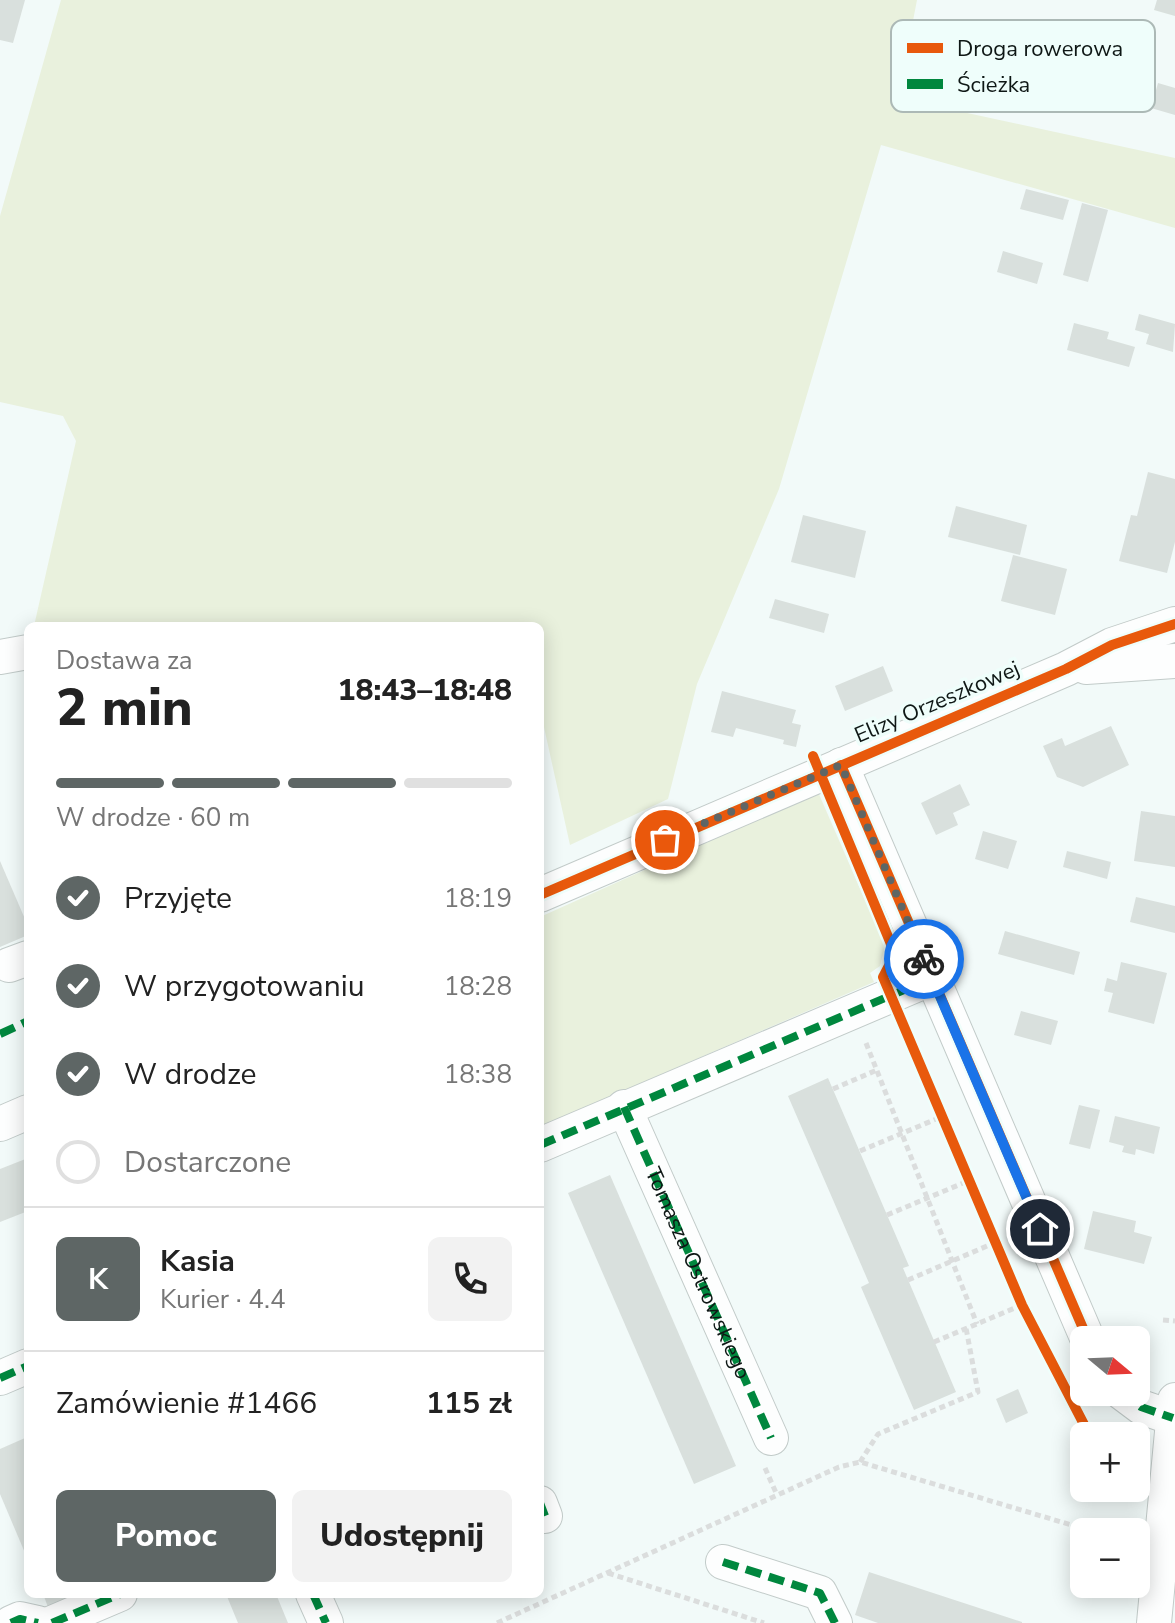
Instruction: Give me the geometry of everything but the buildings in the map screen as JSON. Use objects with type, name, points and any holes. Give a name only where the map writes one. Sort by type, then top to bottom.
[{"type":"street","name":"Elizy Orzeszkowej","points":[[544,893],[1066,669],[1112,645],[1175,624]]},
{"type":"street","points":[[0,657],[24,653]]},
{"type":"street","name":"Elizy Orzeszkowej","points":[[1066,669],[1175,661]]},
{"type":"street","points":[[841,765],[1082,1326]]},
{"type":"street","points":[[544,1143],[932,978]]},
{"type":"street","name":"Tomasza Ostrowskiego","points":[[624,1107],[771,1438]]},
{"type":"street","points":[[0,1124],[24,1114]]},
{"type":"street","points":[[1140,1406],[1174,1409],[1154,1623]]},
{"type":"street","points":[[723,1562],[820,1593],[835,1623]]},
{"type":"street","points":[[52,1623],[111,1598]]},
{"type":"street","points":[[315,1598],[326,1623]]},
{"type":"street","points":[[11,1623],[20,1619],[38,1623]]},
{"type":"path","points":[[866,1043],[977,1324]]},
{"type":"path","points":[[833,1089],[877,1070]]},
{"type":"path","points":[[936,1104],[947,1130]]},
{"type":"path","points":[[860,1151],[941,1117]]},
{"type":"path","points":[[963,1168],[973,1193]]},
{"type":"path","points":[[887,1215],[968,1181]]},
{"type":"path","points":[[989,1231],[1000,1255]]},
{"type":"path","points":[[908,1280],[994,1243]]},
{"type":"path","points":[[1016,1292],[1029,1317]]},
{"type":"path","points":[[934,1342],[1022,1305]]},
{"type":"path","points":[[1163,1320],[1175,1321]]},
{"type":"path","points":[[860,1462],[878,1434],[978,1392],[966,1328]]},
{"type":"path","points":[[497,1623],[839,1467],[860,1462],[1070,1525]]},
{"type":"path","points":[[607,1573],[764,1623]]},
{"type":"green space","points":[[61,0],[917,0],[913,20],[891,20],[891,112],[963,112],[1175,158],[1175,228],[881,145],[779,489],[697,684],[668,799],[570,845],[544,727],[544,622],[35,622],[76,441],[63,416],[0,402],[0,216]]},
{"type":"green space","points":[[818,792],[885,946],[880,966],[870,973],[874,982],[544,1125],[544,915]]},
{"type":"marked path","points":[[544,1143],[932,978]]},
{"type":"marked path","points":[[0,1034],[24,1023]]},
{"type":"marked path","points":[[624,1107],[771,1438]]},
{"type":"marked path","points":[[0,1378],[24,1368]]},
{"type":"marked path","points":[[1140,1406],[1173,1418]]},
{"type":"marked path","points":[[723,1562],[820,1593],[835,1623]]},
{"type":"marked path","points":[[52,1623],[111,1598]]},
{"type":"marked path","points":[[315,1598],[326,1623]]},
{"type":"marked path","points":[[11,1623],[20,1619],[38,1623]]},
{"type":"cycle path","points":[[544,893],[1066,669],[1112,645],[1175,624]]},
{"type":"cycle path","points":[[813,756],[891,944],[892,960],[883,977],[1022,1305],[1083,1422]]},
{"type":"cycle path","points":[[841,765],[1082,1326]]},
{"type":"way so far","points":[[665,840],[841,765],[924,959]]},
{"type":"route","points":[[924,959],[1040,1229]]}]
